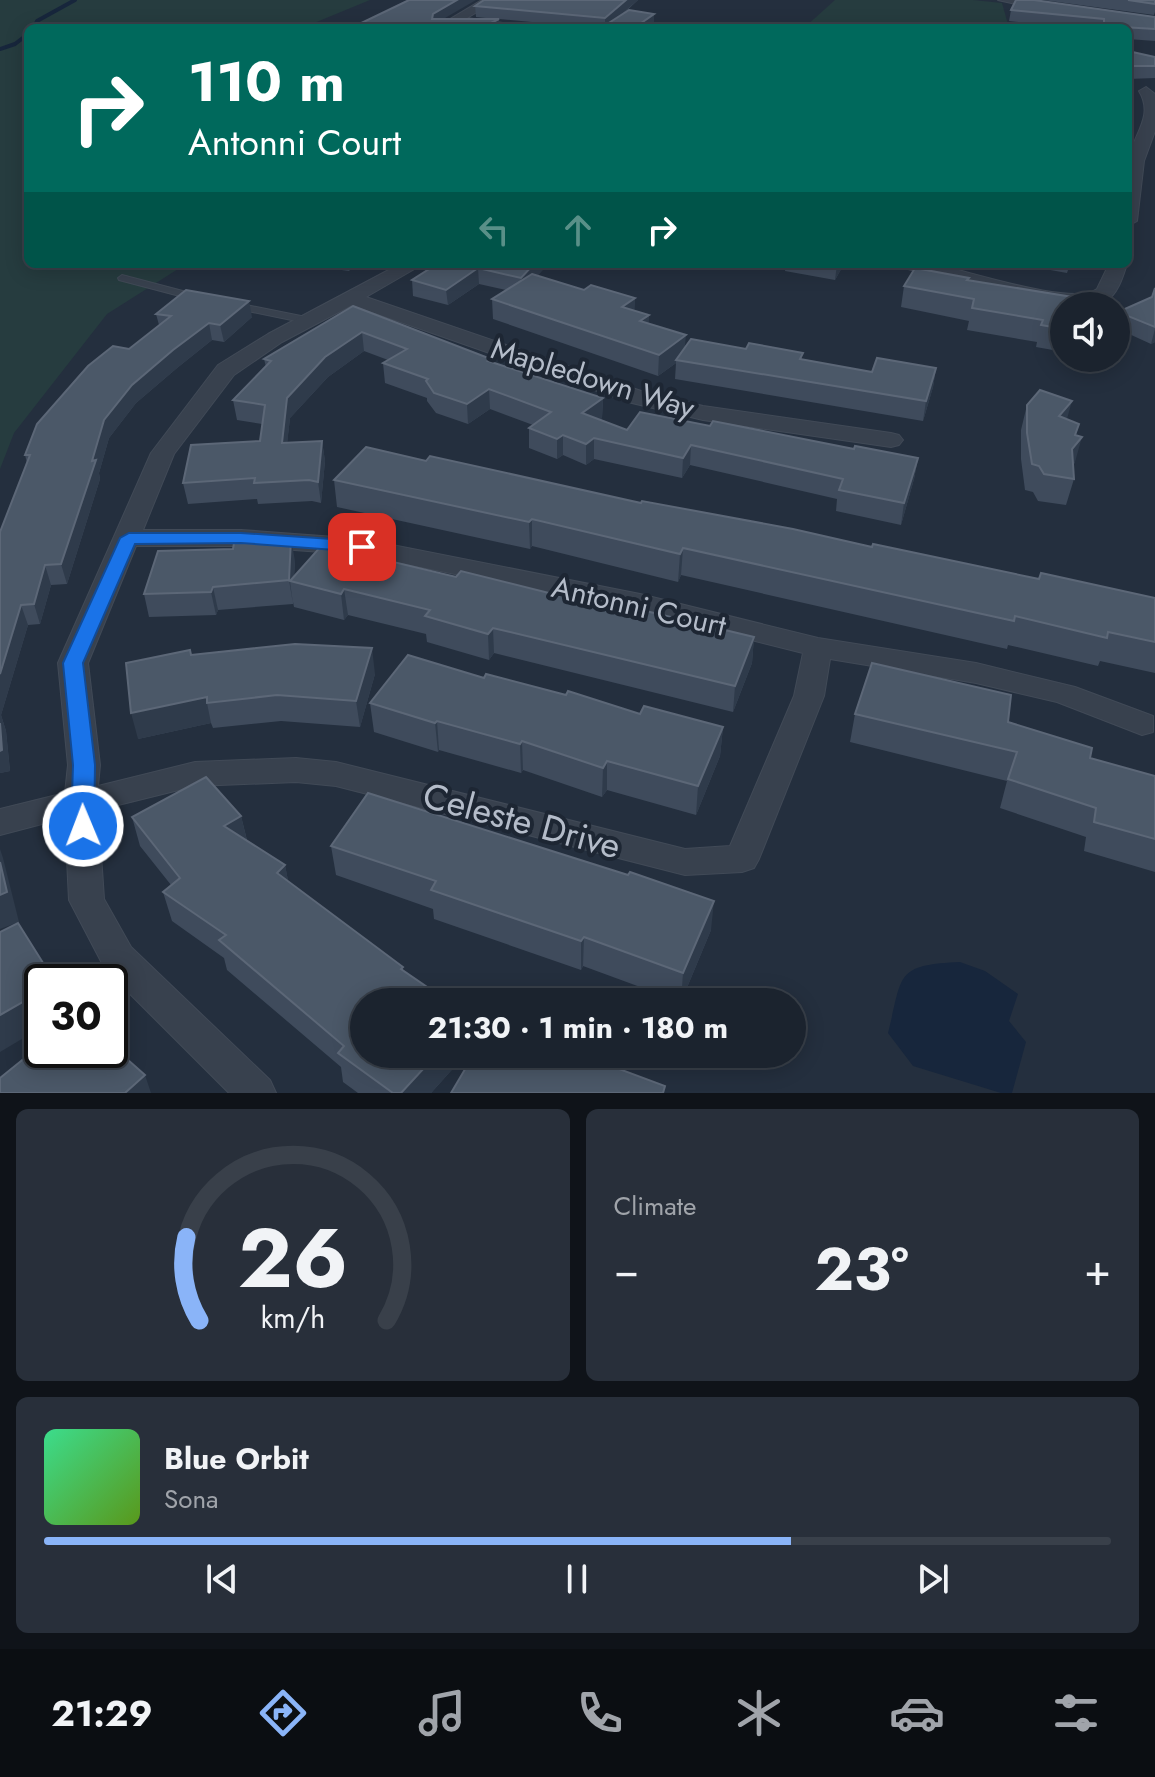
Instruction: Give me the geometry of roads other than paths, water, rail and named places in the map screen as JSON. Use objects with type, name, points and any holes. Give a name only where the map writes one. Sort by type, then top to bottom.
[{"type":"street","points":[[450,24],[491,0]]},
{"type":"street","points":[[1004,0],[1062,9]]},
{"type":"street","points":[[456,21],[479,24]]},
{"type":"street","points":[[1132,191],[1136,161],[1151,136],[1154,103],[1146,91]]},
{"type":"street","points":[[255,1093],[118,958],[87,900],[81,802],[84,765],[73,663],[163,453],[226,370],[243,357],[406,268]]},
{"type":"street","points":[[927,268],[980,282],[1075,299],[1096,299],[1105,292],[1116,268]]},
{"type":"street","name":"Mapledown Way","points":[[350,298],[640,398],[703,413],[891,440]]},
{"type":"street","name":"Antonni Court","points":[[129,538],[241,538],[362,547],[640,603],[818,647],[976,673],[1064,694],[1142,724]]},
{"type":"street","name":"Celeste Drive","points":[[81,802],[195,774],[296,770],[336,774],[408,791],[685,862],[742,859],[809,696],[818,647]]},
{"type":"street","points":[[0,822],[55,811],[81,802]]},
{"type":"lane","points":[[122,278],[201,299]]},
{"type":"lane","points":[[232,305],[311,321]]},
{"type":"water","points":[[960,962],[985,971],[1018,994],[1009,1021],[1026,1042],[1012,1093],[1001,1093],[913,1066],[888,1033],[900,986],[912,970]]},
{"type":"waterway","points":[[36,24],[75,0]]},
{"type":"waterway","points":[[0,49],[24,37]]}]
